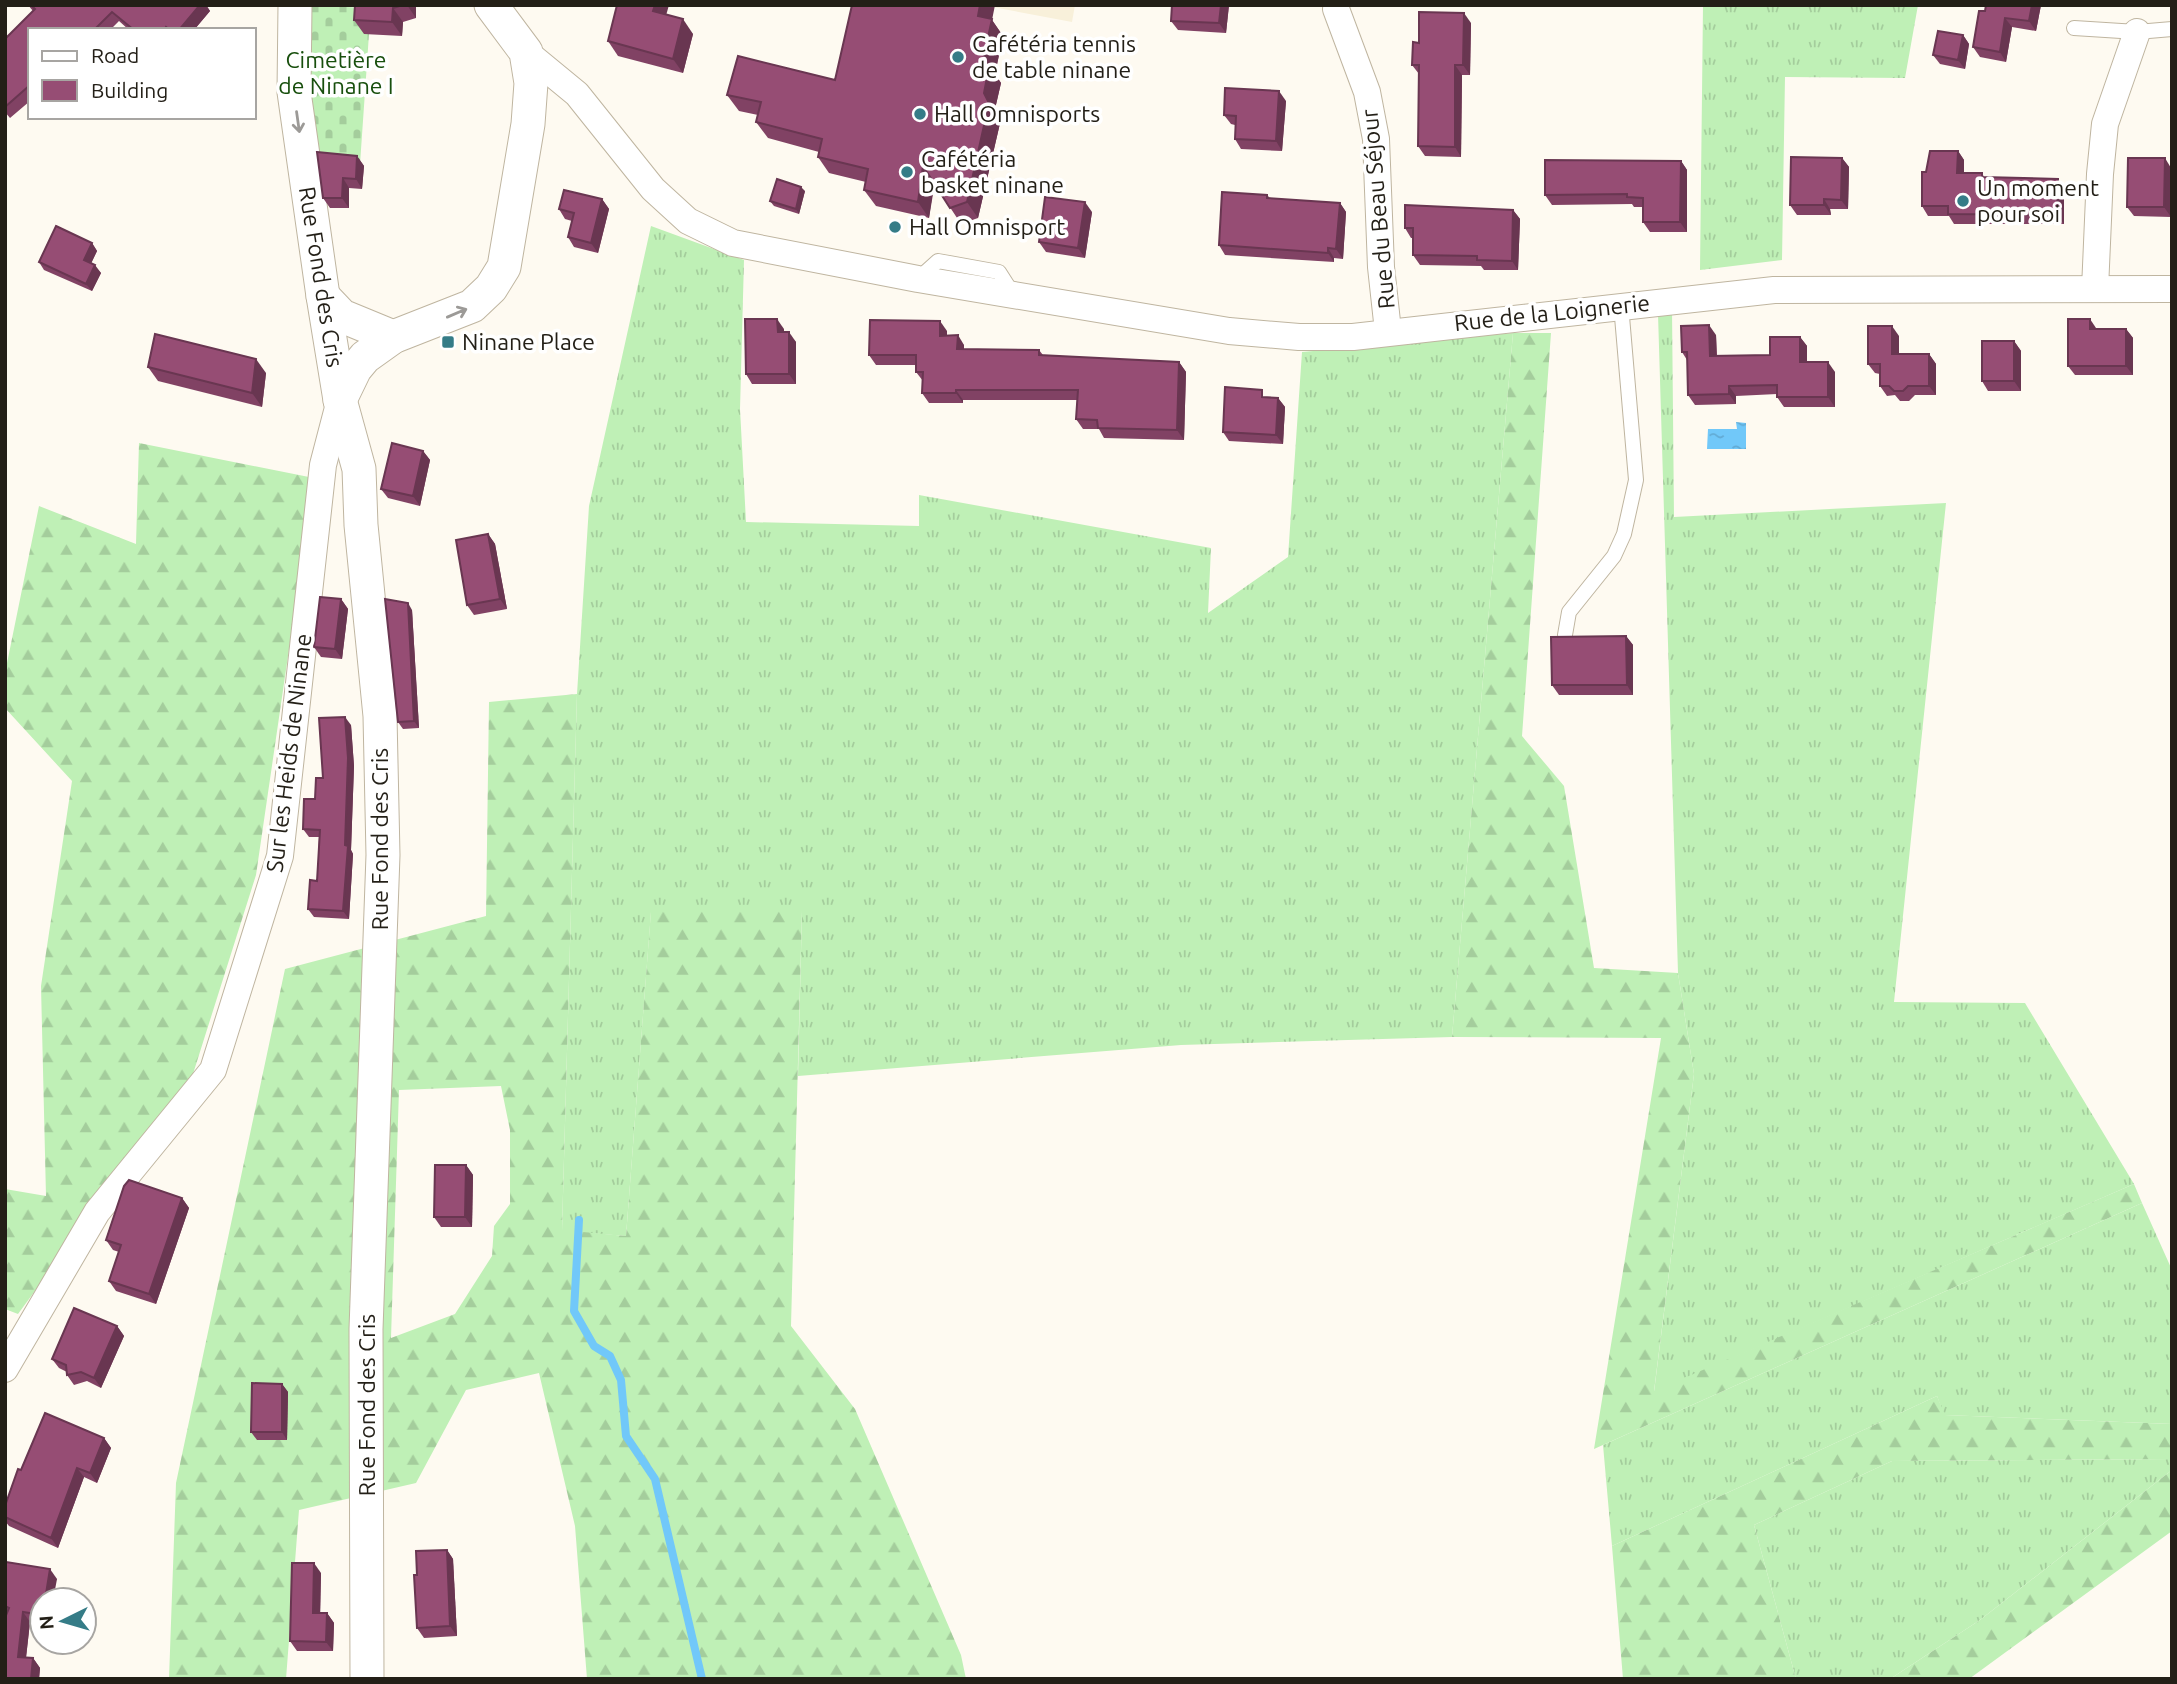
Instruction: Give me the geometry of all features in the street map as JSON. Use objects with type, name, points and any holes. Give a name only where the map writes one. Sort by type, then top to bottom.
[{"type":"street","name":"Rue Fond des Cris","points":[[295,5],[294,92],[340,400],[359,469],[361,525],[380,716],[383,855],[366,1329],[367,1679]]},
{"type":"street","name":"Rue de la Loignerie","points":[[491,5],[526,52],[577,94],[653,189],[688,221],[733,243],[918,279],[1229,331],[1299,337],[1353,337],[1774,290],[2172,289]]},
{"type":"street","name":"Rue du Beau Séjour","points":[[1336,6],[1367,92],[1376,139],[1381,267],[1388,331]]},
{"type":"street","points":[[2095,289],[2105,124],[2137,32]]},
{"type":"street","points":[[340,400],[355,369],[365,357],[394,337],[472,306],[491,288],[504,267],[528,124],[531,83],[526,52]]},
{"type":"street","points":[[528,124],[541,102],[551,97],[577,94]]},
{"type":"street","points":[[323,296],[342,316],[394,337]]},
{"type":"street","name":"Sur les Heids de Ninane","points":[[5,1369],[97,1212],[213,1070],[280,856],[323,465],[340,400]]},
{"type":"lane","points":[[2074,28],[2137,32],[2172,29]]},
{"type":"lane","points":[[1565,635],[1569,612],[1614,555],[1624,534],[1636,480],[1621,305]]},
{"type":"shaded area","points":[[982,5],[1075,5],[1072,22]]},
{"type":"green space","name":"Cimetière de Ninane I","points":[[309,5],[365,8],[364,33],[369,34],[360,164],[317,161],[306,82]]},
{"type":"green space","points":[[1703,5],[1918,5],[1905,78],[1785,77],[1782,260],[1700,270]]},
{"type":"green space","points":[[651,226],[744,260],[740,409],[746,522],[919,526],[919,495],[1211,548],[1208,613],[1288,557],[1302,352],[1513,333],[1452,1037],[1181,1045],[798,1076],[802,911],[651,912],[626,1236],[562,1231],[577,694],[589,506]]},
{"type":"green space","points":[[1672,309],[1674,517],[1946,503],[1894,1002],[2025,1003],[2134,1184],[1654,1392],[1694,1074],[1678,973],[1658,314]]},
{"type":"green space","points":[[1513,333],[1551,333],[1522,736],[1564,786],[1594,968],[1678,973],[1694,1074],[1654,1391],[2134,1184],[2142,1203],[1594,1449],[1661,1038],[1452,1037]]},
{"type":"green space","points":[[139,443],[314,478],[256,875],[192,1077],[18,1314],[5,1309],[5,1189],[46,1196],[41,986],[72,781],[5,708],[5,673],[39,506],[136,544]]},
{"type":"green space","points":[[577,694],[562,1230],[626,1236],[651,911],[802,911],[791,1326],[855,1409],[961,1655],[966,1679],[587,1679],[575,1526],[539,1373],[466,1390],[416,1483],[299,1510],[286,1679],[169,1679],[176,1483],[285,969],[486,916],[489,702]],"holes":[[[501,1086],[510,1130],[510,1204],[494,1226],[492,1256],[455,1314],[391,1338],[399,1090]]]},
{"type":"green space","points":[[2142,1203],[2172,1270],[2172,1424],[1944,1415],[1937,1396],[1612,1546],[1603,1445]]},
{"type":"green space","points":[[1937,1396],[1945,1415],[2172,1424],[2172,1459],[1892,1461],[1754,1525],[1796,1679],[1623,1679],[1612,1546]]},
{"type":"green space","points":[[2172,1459],[2172,1470],[1980,1620],[1890,1679],[1796,1679],[1754,1525],[1892,1461]]},
{"type":"green space","points":[[2172,1470],[2172,1531],[1969,1679],[1890,1679],[1980,1620]]},
{"type":"water","points":[[1736,422],[1746,423],[1746,449],[1707,449],[1708,429],[1737,429]]},
{"type":"building","points":[[31,5],[200,5],[181,28],[132,28],[112,12],[96,28],[28,28],[28,87],[5,107],[5,39],[35,9]]},
{"type":"building","points":[[355,5],[403,5],[393,8],[392,22],[354,20]]},
{"type":"building","points":[[617,5],[655,5],[653,11],[683,19],[673,59],[608,41]]},
{"type":"building","name":"Hall Omnisports","points":[[852,5],[980,5],[978,16],[992,19],[982,65],[989,67],[984,93],[989,103],[967,202],[950,208],[923,166],[918,202],[864,190],[868,169],[818,157],[822,139],[756,122],[761,102],[727,95],[738,56],[835,80]]},
{"type":"building","points":[[1172,5],[1221,5],[1219,23],[1171,21]]},
{"type":"building","points":[[1986,5],[2032,5],[2029,21],[2005,18],[2000,52],[1973,47],[1979,11],[1985,11]]},
{"type":"building","points":[[1419,12],[1464,13],[1463,65],[1455,65],[1455,147],[1418,146],[1419,65],[1412,65],[1413,42],[1419,43]]},
{"type":"building","points":[[1938,31],[1963,35],[1958,60],[1933,55]]},
{"type":"building","points":[[1225,88],[1279,91],[1276,141],[1235,139],[1236,116],[1224,115]]},
{"type":"building","points":[[1930,151],[1958,151],[1957,173],[1982,173],[1982,177],[2058,179],[2057,215],[1948,214],[1948,206],[1922,206],[1922,172],[1926,172]]},
{"type":"building","points":[[317,152],[357,156],[356,179],[343,178],[342,198],[323,198]]},
{"type":"building","points":[[1791,157],[1842,158],[1841,200],[1824,199],[1824,205],[1790,205]]},
{"type":"building","points":[[2128,158],[2165,158],[2164,207],[2127,207]]},
{"type":"building","points":[[1545,160],[1681,161],[1680,222],[1643,222],[1643,198],[1627,197],[1627,194],[1545,195]]},
{"type":"building","points":[[777,179],[801,187],[796,209],[770,201]]},
{"type":"building","points":[[564,190],[602,199],[591,243],[568,237],[574,213],[559,209]]},
{"type":"building","points":[[1222,192],[1340,203],[1336,249],[1328,248],[1328,253],[1219,245]]},
{"type":"building","points":[[1045,197],[1085,202],[1078,248],[1039,242]]},
{"type":"building","points":[[1405,205],[1513,210],[1512,261],[1477,260],[1477,256],[1413,255],[1413,228],[1405,228]]},
{"type":"building","points":[[56,226],[92,243],[84,260],[95,265],[86,284],[39,262]]},
{"type":"building","points":[[745,319],[777,319],[778,332],[789,332],[789,374],[746,374]]},
{"type":"building","points":[[2068,319],[2090,319],[2090,329],[2126,329],[2126,366],[2068,366]]},
{"type":"building","points":[[870,320],[940,321],[940,336],[958,335],[957,349],[1039,350],[1039,355],[1179,362],[1177,430],[1098,428],[1097,420],[1076,419],[1078,390],[956,390],[956,393],[922,393],[923,372],[916,372],[916,355],[869,355]]},
{"type":"building","points":[[1709,325],[1710,356],[1770,355],[1770,337],[1800,337],[1800,362],[1828,362],[1828,397],[1777,397],[1777,385],[1729,386],[1729,394],[1688,395],[1687,352],[1682,352],[1681,326]]},
{"type":"building","points":[[1868,326],[1892,326],[1892,354],[1929,354],[1929,386],[1908,386],[1903,391],[1894,391],[1889,386],[1880,386],[1880,364],[1868,364]]},
{"type":"building","points":[[155,334],[256,359],[252,393],[148,367]]},
{"type":"building","points":[[1982,341],[2014,341],[2014,381],[1982,381]]},
{"type":"building","points":[[1225,387],[1262,390],[1262,397],[1278,398],[1276,435],[1223,432]]},
{"type":"building","points":[[392,443],[423,451],[413,496],[381,489]]},
{"type":"building","points":[[488,534],[500,599],[467,605],[456,540]]},
{"type":"building","points":[[320,597],[341,599],[335,649],[314,647]]},
{"type":"building","points":[[385,599],[408,603],[414,721],[398,722]]},
{"type":"building","points":[[1626,636],[1627,685],[1552,685],[1551,637]]},
{"type":"building","points":[[345,717],[348,758],[345,845],[348,846],[343,911],[308,909],[310,880],[317,881],[320,830],[303,829],[304,799],[315,799],[316,778],[323,778],[319,718]]},
{"type":"building","points":[[435,1165],[466,1165],[465,1217],[434,1217]]},
{"type":"building","points":[[129,1180],[182,1198],[149,1294],[109,1281],[121,1245],[106,1240],[124,1186]]},
{"type":"building","points":[[74,1308],[117,1326],[94,1378],[81,1372],[67,1375],[66,1365],[52,1359]]},
{"type":"building","points":[[252,1383],[282,1384],[282,1432],[251,1432]]},
{"type":"building","points":[[45,1413],[104,1438],[90,1473],[77,1468],[51,1538],[5,1517],[5,1506],[18,1469],[21,1470]]},
{"type":"building","points":[[447,1550],[450,1626],[417,1628],[414,1575],[417,1575],[416,1551]]},
{"type":"building","points":[[6,1562],[50,1569],[47,1586],[28,1586],[28,1613],[23,1612],[18,1657],[33,1658],[31,1679],[5,1679],[5,1618],[9,1608],[5,1606]]},
{"type":"building","points":[[292,1563],[314,1563],[313,1613],[327,1613],[326,1642],[290,1641]]},
{"type":"waterway","points":[[579,1220],[574,1311],[594,1346],[610,1356],[621,1380],[626,1436],[655,1479],[702,1679]]},
{"type":"place","name":"Cafétéria tennis de table ninane","points":[[958,57]]},
{"type":"place","name":"Hall Omnisports","points":[[920,114]]},
{"type":"place","name":"Cafétéria basket ninane","points":[[907,172]]},
{"type":"place","name":"Un moment pour soi","points":[[1963,201]]},
{"type":"place","name":"Hall Omnisport","points":[[895,227]]},
{"type":"place","name":"Ninane Place","points":[[448,342]]}]
